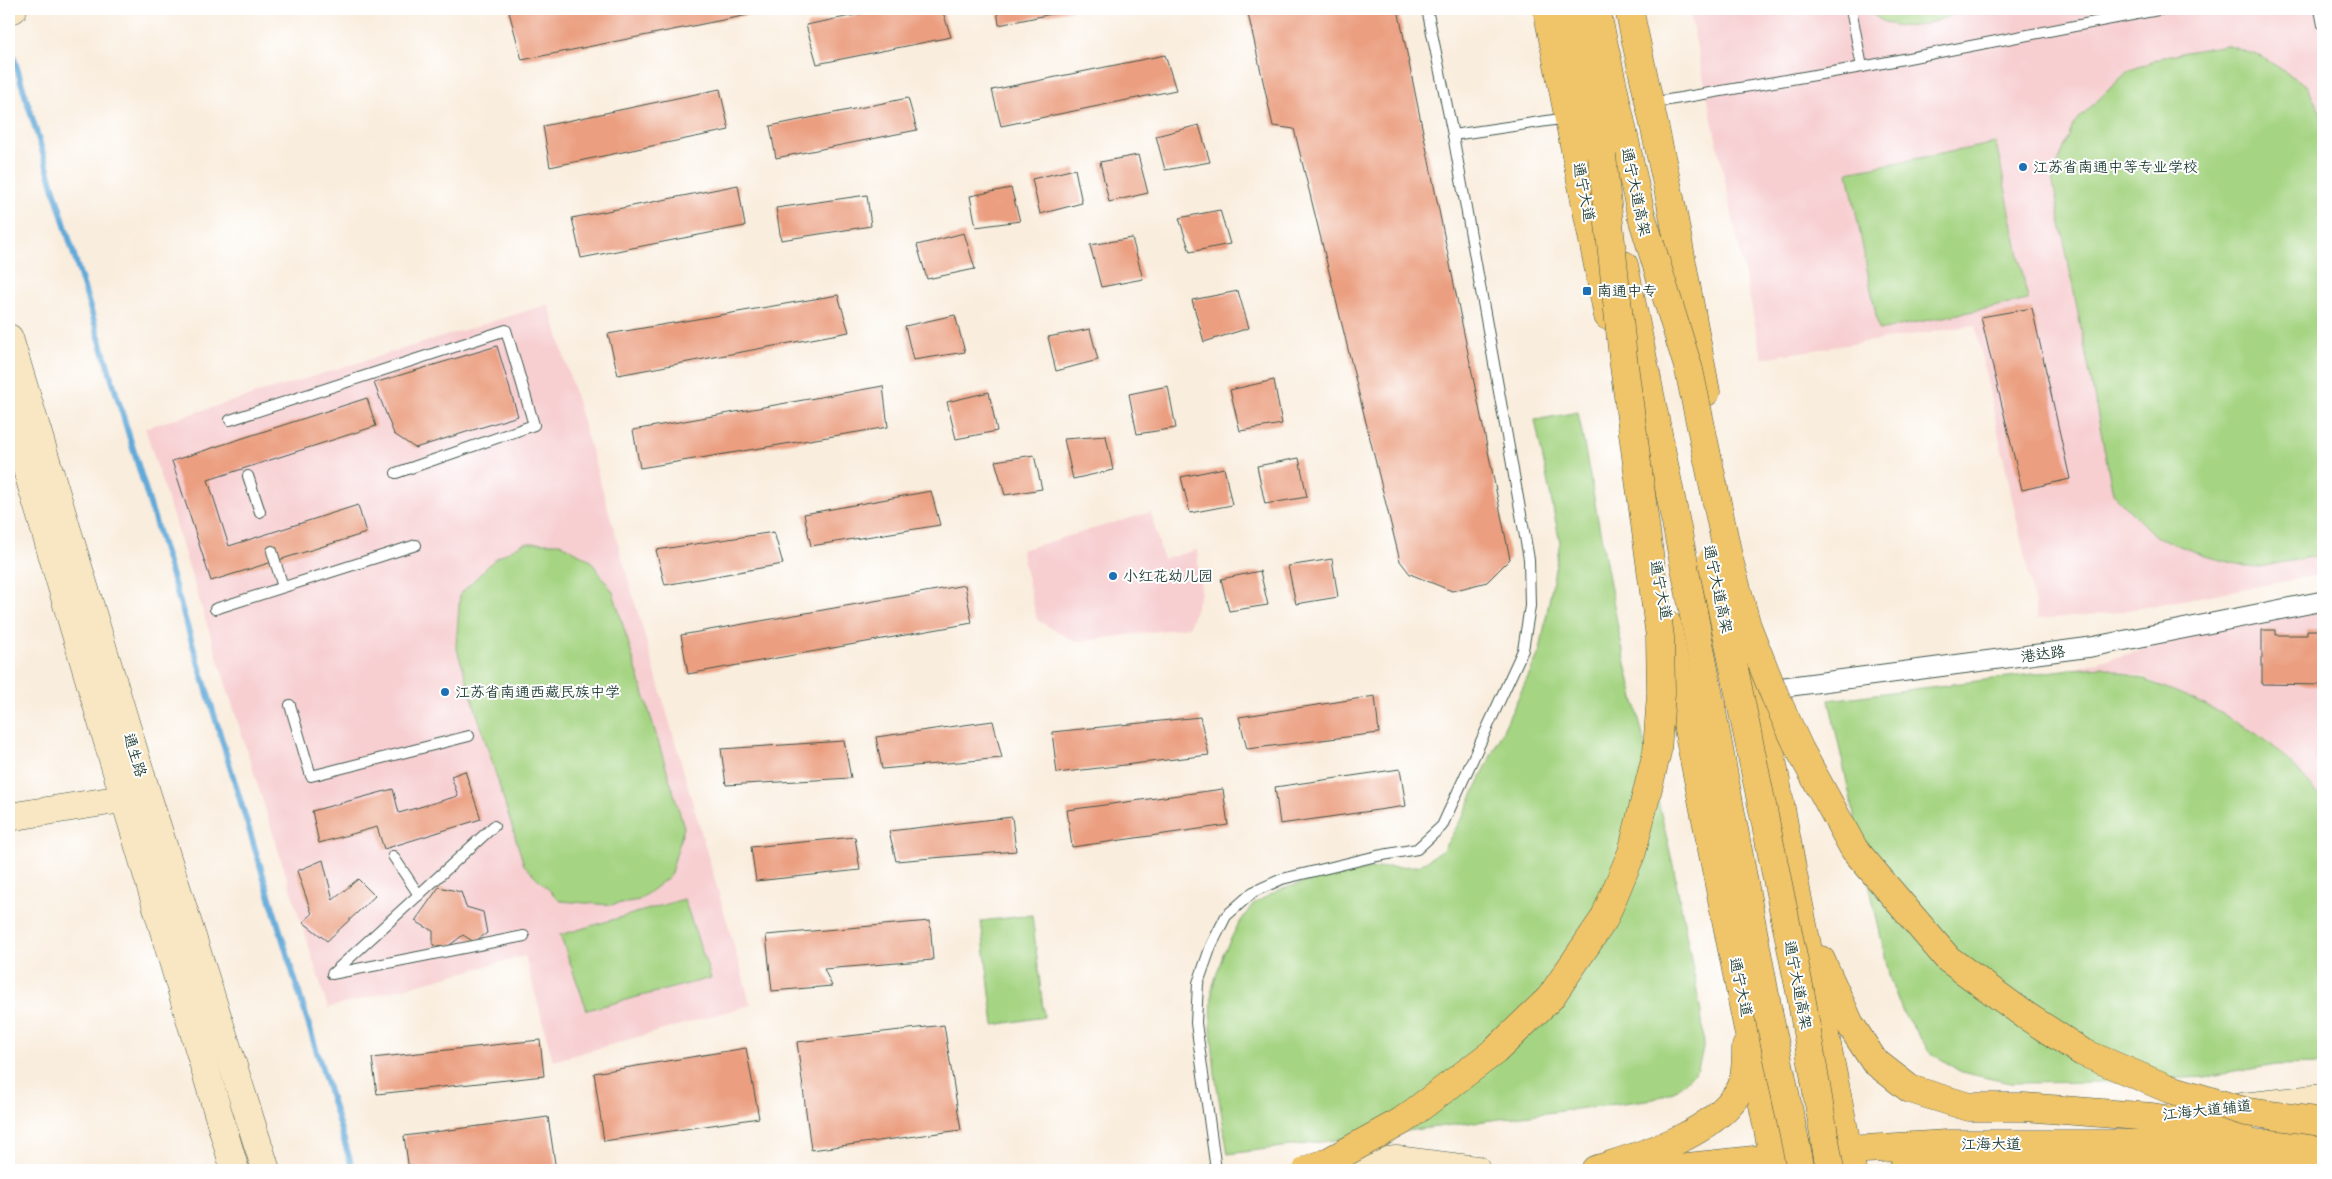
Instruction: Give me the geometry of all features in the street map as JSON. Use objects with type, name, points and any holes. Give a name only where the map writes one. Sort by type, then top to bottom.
[{"type":"main road","name":"通宁大道","points":[[1547,9],[1570,117],[1684,709],[1778,1166]]},
{"type":"main road","name":"通宁大道高架","points":[[1570,9],[1602,156],[1686,573],[1768,1011],[1802,1170]]},
{"type":"main road","name":"通宁大道高架","points":[[1596,9],[1641,214],[1801,996],[1830,1170]]},
{"type":"main road","points":[[1629,9],[1670,198],[1795,885],[1849,1164]]},
{"type":"main road","points":[[1307,1170],[1326,1163],[1402,1121],[1495,1051],[1550,998],[1604,919],[1632,852],[1657,752],[1661,693],[1660,637],[1623,358],[1602,156]]},
{"type":"main road","points":[[1641,214],[1689,370],[1729,560],[1747,626],[1775,696],[1800,750],[1854,849],[1948,959],[2025,1015],[2082,1052],[2167,1088],[2247,1112],[2323,1122]]},
{"type":"main road","points":[[1795,885],[1821,960],[1850,1024],[1874,1061],[1910,1089],[1969,1107],[2024,1108],[2152,1117],[2323,1144]]},
{"type":"main road","points":[[1801,996],[1849,1164]]},
{"type":"main road","points":[[1595,1170],[1662,1148],[1716,1117],[1740,1091],[1746,1059],[1743,998]]},
{"type":"main road","points":[[1768,1011],[1778,1166]]},
{"type":"main road","name":"江海大道","points":[[1660,1170],[1849,1164],[1947,1144],[2323,1144]]},
{"type":"main road","points":[[1903,1170],[1947,1167],[2323,1165]]},
{"type":"street","points":[[9,10],[13,9]]},
{"type":"street","name":"通生路","points":[[9,338],[235,1170]]},
{"type":"street","name":"通生路","points":[[9,409],[135,798],[266,1170]]},
{"type":"street","name":"港达路","points":[[1760,691],[2091,647],[2323,601]]},
{"type":"street","points":[[9,818],[135,798]]},
{"type":"street","name":"江海大道辅道","points":[[2098,1144],[2152,1117],[2323,1098]]},
{"type":"street","points":[[1315,1170],[1396,1160],[1477,1170]]},
{"type":"lane","points":[[1216,1170],[1196,1023],[1198,984],[1211,946],[1226,916],[1253,892],[1282,879],[1377,856],[1417,849],[1442,826],[1523,650],[1530,606],[1529,559],[1453,135],[1427,9]]},
{"type":"lane","points":[[1850,9],[1862,67]]},
{"type":"lane","points":[[1650,103],[1862,67],[2163,9]]},
{"type":"lane","points":[[2320,9],[2323,25]]},
{"type":"lane","points":[[1453,135],[1570,117]]},
{"type":"lane","points":[[230,420],[506,330],[534,425],[396,473]]},
{"type":"lane","points":[[248,476],[260,512]]},
{"type":"lane","points":[[215,609],[416,545]]},
{"type":"lane","points":[[272,551],[283,587]]},
{"type":"lane","points":[[290,705],[311,776],[469,736]]},
{"type":"lane","points":[[494,826],[332,974],[524,936]]},
{"type":"lane","points":[[393,856],[419,895]]},
{"type":"shaded area","name":"江苏省南通中等专业学校","points":[[1689,9],[2323,9],[2323,574],[2113,613],[2038,619],[1975,325],[1762,358]]},
{"type":"shaded area","name":"江苏省南通西藏民族中学","points":[[549,304],[751,1005],[553,1061],[525,956],[328,1008],[145,428]]},
{"type":"shaded area","name":"小红花幼儿园","points":[[1151,512],[1163,559],[1197,550],[1201,592],[1189,627],[1075,642],[1037,620],[1021,550]]},
{"type":"shaded area","points":[[2323,606],[2323,800],[2266,739],[2204,706],[2143,677],[2103,667],[2071,669],[2262,618]]},
{"type":"green space","points":[[1867,9],[1958,9],[1956,13],[1933,22],[1921,25],[1899,26],[1877,18]]},
{"type":"green space","points":[[2226,45],[2262,57],[2306,85],[2323,117],[2323,551],[2317,556],[2254,568],[2205,556],[2155,536],[2113,494],[2052,178],[2074,123],[2128,71],[2169,55]]},
{"type":"green space","points":[[1996,143],[2028,300],[1879,330],[1848,172]]},
{"type":"green space","points":[[1578,412],[1620,638],[1673,865],[1701,1012],[1704,1044],[1698,1069],[1678,1089],[1654,1099],[1228,1154],[1215,1074],[1211,1028],[1212,989],[1223,954],[1238,925],[1253,904],[1279,890],[1329,875],[1387,867],[1418,866],[1443,850],[1463,816],[1540,651],[1560,542],[1535,420]]},
{"type":"green space","points":[[524,543],[560,543],[590,560],[613,592],[684,827],[670,876],[639,900],[610,905],[560,901],[524,865],[456,646],[460,594],[495,559]]},
{"type":"green space","points":[[2103,667],[2165,688],[2207,706],[2246,728],[2264,739],[2278,751],[2323,800],[2323,1064],[2276,1065],[2205,1077],[2107,1082],[2010,1083],[1961,1072],[1930,1052],[1903,1013],[1890,979],[1829,700],[2071,669]]},
{"type":"green space","points":[[684,899],[711,978],[587,1010],[560,935]]},
{"type":"green space","points":[[1032,915],[1044,1017],[994,1025],[981,921]]},
{"type":"building","points":[[527,9],[762,9],[763,12],[522,60],[509,12]]},
{"type":"building","points":[[885,9],[942,9],[951,37],[817,64],[806,25]]},
{"type":"building","points":[[997,9],[1071,9],[1071,10],[999,25]]},
{"type":"building","points":[[1247,9],[1398,9],[1510,559],[1487,582],[1452,591],[1410,574],[1400,561],[1294,129],[1273,126]]},
{"type":"building","points":[[1165,55],[1176,90],[1001,126],[992,90]]},
{"type":"building","points":[[720,89],[729,130],[550,167],[543,126]]},
{"type":"building","points":[[908,98],[917,130],[776,158],[770,126]]},
{"type":"building","points":[[1199,125],[1210,162],[1165,170],[1156,136]]},
{"type":"building","points":[[1138,155],[1148,193],[1109,202],[1100,162]]},
{"type":"building","points":[[1075,169],[1082,203],[1040,214],[1032,179]]},
{"type":"building","points":[[738,185],[745,226],[581,258],[572,218]]},
{"type":"building","points":[[1011,188],[1020,221],[976,227],[970,196]]},
{"type":"building","points":[[867,195],[871,226],[781,240],[776,208]]},
{"type":"building","points":[[1220,210],[1230,244],[1190,252],[1179,218]]},
{"type":"building","points":[[964,233],[975,269],[927,279],[917,245]]},
{"type":"building","points":[[1132,238],[1143,279],[1101,287],[1090,245]]},
{"type":"building","points":[[1238,291],[1249,328],[1204,342],[1192,300]]},
{"type":"building","points":[[838,295],[849,332],[618,375],[608,334]]},
{"type":"building","points":[[2032,308],[2070,479],[2022,490],[1981,317]]},
{"type":"building","points":[[955,315],[965,352],[913,360],[905,326]]},
{"type":"building","points":[[1090,329],[1098,360],[1056,371],[1048,337]]},
{"type":"building","points":[[497,346],[518,416],[415,448],[394,434],[374,383]]},
{"type":"building","points":[[1274,380],[1282,424],[1240,431],[1230,390]]},
{"type":"building","points":[[883,386],[888,427],[640,468],[633,430]]},
{"type":"building","points":[[1168,386],[1176,428],[1137,434],[1129,394]]},
{"type":"building","points":[[989,392],[997,431],[956,439],[947,402]]},
{"type":"building","points":[[367,398],[376,426],[208,480],[229,546],[358,505],[366,533],[211,581],[172,461]]},
{"type":"building","points":[[1106,436],[1113,470],[1073,479],[1064,439]]},
{"type":"building","points":[[1034,455],[1042,489],[1005,495],[995,461]]},
{"type":"building","points":[[1299,458],[1307,497],[1265,504],[1257,466]]},
{"type":"building","points":[[1224,468],[1232,505],[1190,513],[1181,477]]},
{"type":"building","points":[[931,491],[940,525],[811,546],[804,514]]},
{"type":"building","points":[[774,532],[783,564],[665,585],[656,550]]},
{"type":"building","points":[[1332,559],[1338,597],[1296,604],[1288,566]]},
{"type":"building","points":[[1260,571],[1268,605],[1229,611],[1221,579]]},
{"type":"building","points":[[965,585],[972,623],[688,674],[681,635]]},
{"type":"building","points":[[2262,630],[2276,630],[2276,635],[2307,635],[2307,630],[2323,630],[2323,685],[2262,684]]},
{"type":"building","points":[[1375,696],[1379,733],[1247,749],[1239,717]]},
{"type":"building","points":[[1200,717],[1209,755],[1057,773],[1052,732]]},
{"type":"building","points":[[993,721],[1002,758],[882,769],[876,737]]},
{"type":"building","points":[[844,741],[851,778],[726,785],[721,749]]},
{"type":"building","points":[[1400,769],[1406,806],[1280,824],[1275,787]]},
{"type":"building","points":[[465,771],[481,819],[384,849],[377,827],[319,843],[312,811],[393,789],[399,813],[458,796],[451,776]]},
{"type":"building","points":[[1223,789],[1228,825],[1072,847],[1067,810]]},
{"type":"building","points":[[1012,817],[1016,851],[896,861],[889,831]]},
{"type":"building","points":[[855,837],[860,870],[756,881],[751,847]]},
{"type":"building","points":[[323,860],[333,900],[358,879],[375,896],[327,941],[303,922],[312,914],[297,871]]},
{"type":"building","points":[[439,887],[461,892],[466,907],[483,912],[487,933],[474,942],[463,935],[446,948],[433,945],[433,931],[415,921]]},
{"type":"building","points":[[930,921],[933,960],[824,969],[832,986],[772,991],[766,935]]},
{"type":"building","points":[[944,1025],[961,1130],[811,1150],[797,1042]]},
{"type":"building","points":[[540,1040],[544,1076],[377,1094],[372,1058]]},
{"type":"building","points":[[746,1048],[759,1118],[604,1141],[594,1073]]},
{"type":"building","points":[[548,1117],[556,1170],[409,1170],[404,1136]]},
{"type":"waterway","points":[[9,42],[353,1170]]},
{"type":"place","name":"江苏省南通中等专业学校","points":[[2023,167]]},
{"type":"place","name":"南通中专","points":[[1587,291]]},
{"type":"place","name":"小红花幼儿园","points":[[1113,576]]},
{"type":"place","name":"江苏省南通西藏民族中学","points":[[445,692]]}]
